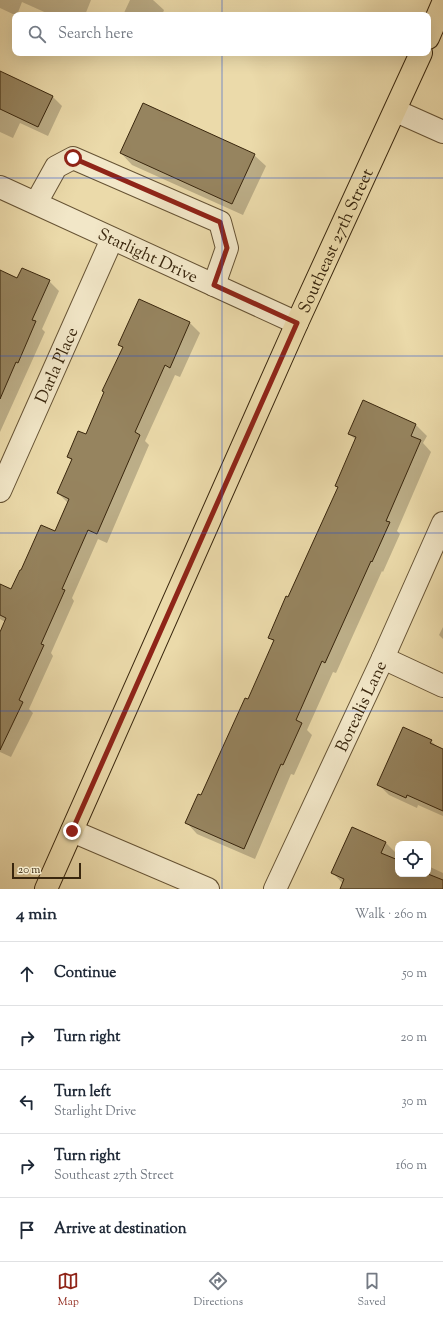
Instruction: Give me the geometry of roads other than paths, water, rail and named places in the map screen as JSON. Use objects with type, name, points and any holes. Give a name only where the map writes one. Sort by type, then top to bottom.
[{"type":"main road","points":[[431,31],[443,3]]},
{"type":"main road","name":"Southeast 27th Street","points":[[46,889],[297,323],[396,111],[420,56]]},
{"type":"street","points":[[396,111],[443,132]]},
{"type":"street","points":[[36,203],[56,167],[73,158],[220,222],[227,248],[214,285]]},
{"type":"street","name":"Starlight Drive","points":[[0,187],[297,323]]},
{"type":"street","name":"Darla Place","points":[[0,491],[112,239]]},
{"type":"street","name":"Borealis Lane","points":[[275,889],[383,658],[443,523]]},
{"type":"street","points":[[383,658],[443,686]]},
{"type":"street","points":[[72,831],[208,889]]}]
